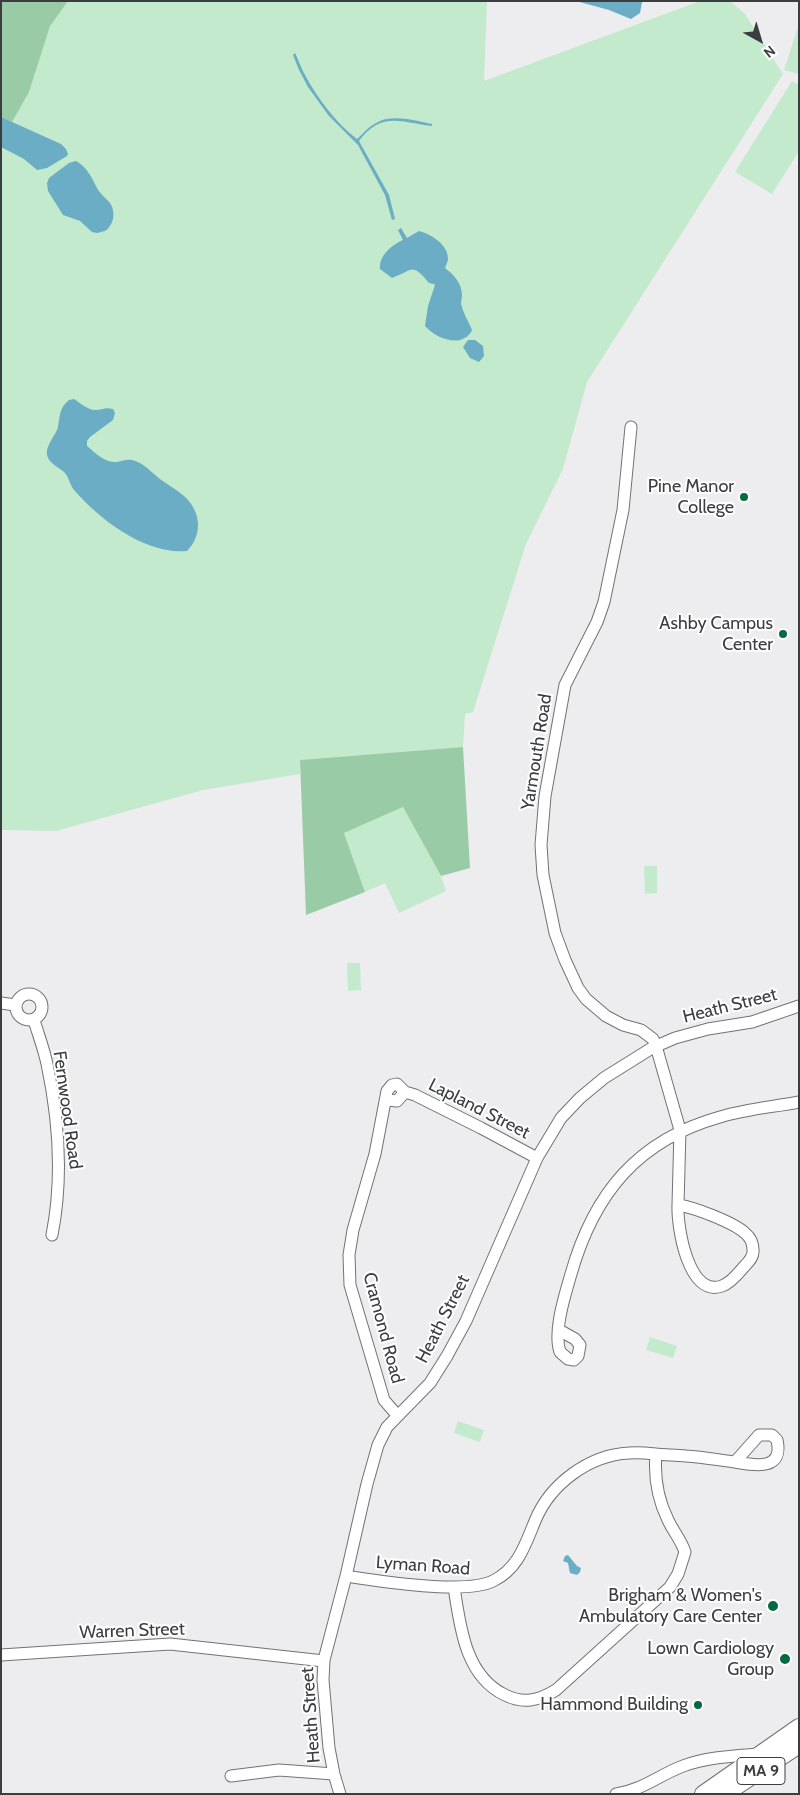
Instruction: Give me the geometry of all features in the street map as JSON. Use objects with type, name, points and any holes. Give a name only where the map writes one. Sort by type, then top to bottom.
[{"type":"highway","name":"MA 9","points":[[731,1788],[762,1753],[799,1727]]},
{"type":"highway","name":"MA 9","points":[[703,1794],[731,1788],[798,1746]]},
{"type":"street","name":"Yarmouth Road","points":[[631,427],[623,510],[604,602],[598,622],[566,685],[561,704],[545,796],[541,844],[544,883],[555,933],[578,988],[606,1016],[623,1025],[641,1030],[653,1039],[656,1046]]},
{"type":"street","name":"Fernwood Road","points":[[15,1005],[24,995],[32,994],[39,999],[42,1007],[40,1015],[34,1020],[47,1063],[57,1144],[59,1187],[52,1235]]},
{"type":"street","points":[[1,1003],[15,1005],[16,1013],[22,1019],[34,1020]]},
{"type":"street","name":"Heath Street","points":[[340,1794],[334,1774],[326,1715],[323,1680],[324,1661],[378,1445],[387,1427],[430,1383],[447,1356],[466,1321],[537,1158],[561,1118],[580,1098],[604,1078],[656,1046],[674,1038],[708,1029],[752,1022],[799,1006]]},
{"type":"street","points":[[656,1046],[680,1130],[678,1205],[678,1225],[681,1242],[692,1270],[697,1277],[705,1284],[717,1287],[726,1284],[739,1273],[753,1255],[753,1246],[749,1238],[736,1227],[691,1208],[678,1205]]},
{"type":"street","name":"Lapland Street","points":[[387,1100],[387,1091],[392,1085],[397,1084],[405,1092],[481,1128],[537,1158]]},
{"type":"street","name":"Cramond Road","points":[[387,1100],[375,1154],[353,1230],[350,1285],[384,1400],[398,1416]]},
{"type":"street","points":[[559,1330],[567,1287],[586,1230],[600,1203],[616,1181],[634,1163],[680,1130],[722,1116],[799,1102]]},
{"type":"street","name":"Lyman Road","points":[[346,1576],[454,1587],[484,1585],[499,1578],[509,1570],[524,1549],[546,1499],[563,1481],[585,1466],[628,1452],[688,1456],[735,1462]]},
{"type":"street","points":[[454,1587],[460,1624],[467,1649],[475,1668],[485,1682],[515,1700],[523,1701],[539,1699],[556,1690],[670,1587],[678,1574],[685,1552],[667,1519],[659,1497],[655,1465],[656,1454]]},
{"type":"street","name":"Warren Street","points":[[1,1655],[170,1644],[324,1661]]},
{"type":"street","points":[[781,1739],[798,1746]]},
{"type":"street","points":[[616,1794],[646,1786],[688,1764],[716,1758],[762,1753]]},
{"type":"street","points":[[716,1758],[731,1788]]},
{"type":"street","points":[[230,1776],[280,1770],[334,1774]]},
{"type":"green space","points":[[1,1],[487,1],[484,81],[700,1],[730,1],[745,14],[783,74],[587,382],[563,469],[526,544],[473,712],[465,714],[463,747],[301,760],[300,774],[203,790],[56,831],[1,830]]},
{"type":"green space","points":[[1,1],[68,1],[50,26],[29,92],[12,122],[1,117]]},
{"type":"green space","points":[[799,24],[799,74],[784,70]]},
{"type":"green space","points":[[792,81],[799,85],[799,151],[772,194],[735,172]]},
{"type":"green space","points":[[463,747],[470,868],[441,876],[403,807],[344,833],[365,892],[306,915],[300,760]]},
{"type":"green space","points":[[403,807],[441,876],[446,891],[399,913],[385,883],[365,892],[344,833]]},
{"type":"green space","points":[[644,866],[657,866],[657,893],[645,894]]},
{"type":"green space","points":[[347,963],[360,963],[361,990],[348,991]]},
{"type":"green space","points":[[650,1337],[677,1346],[673,1358],[646,1350]]},
{"type":"green space","points":[[458,1421],[484,1430],[480,1442],[454,1433]]},
{"type":"water","points":[[576,1],[642,2],[640,13],[631,19],[609,10]]},
{"type":"water","points":[[295,53],[305,75],[322,102],[342,126],[357,139],[372,125],[384,120],[405,119],[432,124],[432,126],[401,121],[383,122],[375,125],[359,141],[389,195],[395,219],[392,220],[385,195],[358,145],[329,116],[308,87],[293,55]]},
{"type":"water","points":[[1,117],[61,144],[66,149],[67,156],[47,168],[37,170],[24,159],[1,147]]},
{"type":"water","points":[[76,161],[86,170],[98,190],[112,207],[112,222],[105,231],[92,232],[80,221],[63,215],[48,191],[47,183],[49,178],[69,163]]},
{"type":"water","points":[[401,228],[407,238],[419,231],[434,238],[446,250],[448,260],[445,268],[454,276],[462,291],[461,305],[472,330],[468,336],[456,341],[449,340],[436,335],[425,326],[428,306],[435,285],[429,283],[419,272],[412,270],[392,278],[380,269],[380,264],[387,251],[403,240],[398,230]]},
{"type":"water","points":[[468,340],[475,340],[483,346],[484,356],[479,362],[470,358],[463,347]]},
{"type":"water","points":[[74,399],[91,409],[110,408],[115,413],[113,420],[90,437],[87,441],[87,446],[108,461],[130,460],[140,463],[182,494],[193,506],[198,519],[198,526],[195,539],[187,551],[171,551],[156,547],[140,541],[110,524],[73,488],[65,473],[50,461],[47,452],[57,430],[62,409],[69,400]]},
{"type":"water","points":[[568,1555],[581,1568],[577,1575],[570,1573],[568,1563],[563,1561],[565,1556]]},
{"type":"place","name":"Pine Manor College","points":[[744,497]]},
{"type":"place","name":"Ashby Campus Center","points":[[783,634]]},
{"type":"place","name":"Brigham & Women's Ambulatory Care Center","points":[[773,1606]]},
{"type":"place","name":"Lown Cardiology Group","points":[[785,1659]]},
{"type":"place","name":"Hammond Building","points":[[698,1705]]}]
